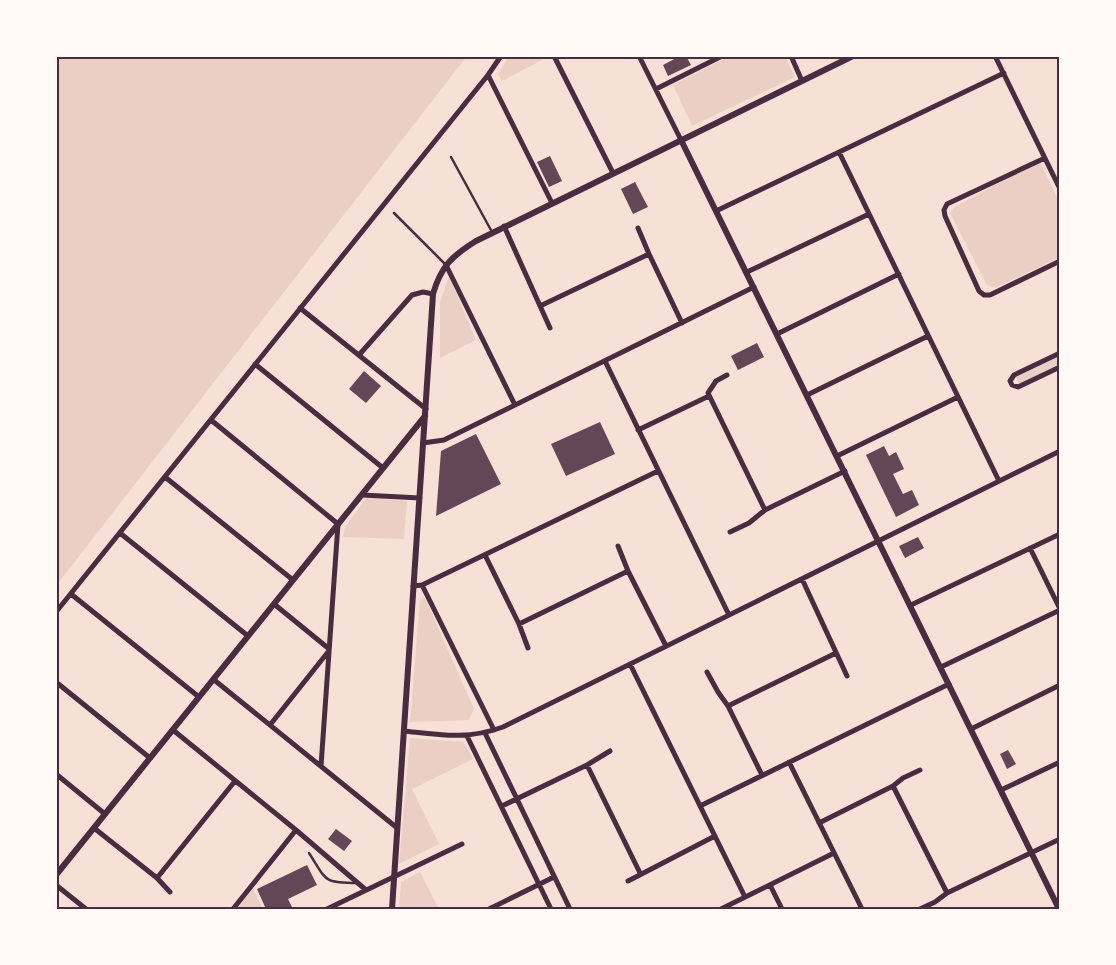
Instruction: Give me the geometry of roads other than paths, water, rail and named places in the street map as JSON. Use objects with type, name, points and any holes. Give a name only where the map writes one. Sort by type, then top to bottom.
[{"type":"street","points":[[56,612],[488,75],[501,56]]},
{"type":"street","points":[[554,56],[613,173]]},
{"type":"street","points":[[639,56],[911,605],[1059,909]]},
{"type":"street","points":[[656,89],[722,56]]},
{"type":"street","points":[[791,56],[802,81]]},
{"type":"street","points":[[392,909],[433,294],[439,276],[446,265],[460,251],[476,240],[853,56]]},
{"type":"street","points":[[996,56],[1060,189]]},
{"type":"street","points":[[716,211],[1004,73]]},
{"type":"street","points":[[488,75],[552,203]]},
{"type":"street","points":[[839,152],[999,481]]},
{"type":"street","points":[[1045,158],[947,204],[944,210],[979,291],[984,295],[990,295],[1060,261]]},
{"type":"street","points":[[747,272],[869,214]]},
{"type":"street","points":[[504,226],[550,328]]},
{"type":"street","points":[[638,228],[648,254],[682,323]]},
{"type":"street","points":[[540,306],[648,254]]},
{"type":"street","points":[[446,265],[515,405]]},
{"type":"street","points":[[777,334],[898,274]]},
{"type":"street","points":[[424,444],[444,440],[754,288]]},
{"type":"street","points":[[359,355],[412,295],[423,292],[433,294]]},
{"type":"street","points":[[300,308],[426,412]]},
{"type":"street","points":[[807,395],[928,336]]},
{"type":"street","points":[[1060,353],[1012,376],[1010,383],[1018,387],[1060,367]]},
{"type":"street","points":[[604,361],[729,615]]},
{"type":"street","points":[[255,364],[383,468]]},
{"type":"street","points":[[727,375],[716,381],[708,391],[709,396],[765,510]]},
{"type":"street","points":[[638,430],[709,396]]},
{"type":"street","points":[[837,456],[958,397]]},
{"type":"street","points":[[58,871],[274,604],[426,412]]},
{"type":"street","points":[[211,420],[338,524]]},
{"type":"street","points":[[404,731],[467,736],[494,730],[1060,451]]},
{"type":"street","points":[[413,586],[422,585],[658,470]]},
{"type":"street","points":[[730,532],[749,523],[765,510],[845,472]]},
{"type":"street","points":[[165,477],[293,580]]},
{"type":"street","points":[[362,494],[420,498]]},
{"type":"street","points":[[321,766],[338,524]]},
{"type":"street","points":[[120,533],[248,636]]},
{"type":"street","points":[[911,605],[1060,534]]},
{"type":"street","points":[[618,546],[628,572],[666,646]]},
{"type":"street","points":[[941,667],[1060,610],[1030,548]]},
{"type":"street","points":[[485,554],[519,624],[528,648]]},
{"type":"street","points":[[519,624],[628,572]]},
{"type":"street","points":[[802,579],[847,676]]},
{"type":"street","points":[[422,585],[494,730]]},
{"type":"street","points":[[71,594],[199,697]]},
{"type":"street","points":[[274,604],[328,650]]},
{"type":"street","points":[[270,725],[328,650]]},
{"type":"street","points":[[728,706],[836,653]]},
{"type":"street","points":[[630,664],[745,897]]},
{"type":"street","points":[[707,672],[728,706],[762,775]]},
{"type":"street","points":[[213,680],[396,827]]},
{"type":"street","points":[[56,682],[150,758]]},
{"type":"street","points":[[700,806],[949,684]]},
{"type":"street","points":[[971,729],[1060,685]]},
{"type":"street","points":[[172,730],[296,830],[366,890]]},
{"type":"street","points":[[485,733],[570,909]]},
{"type":"street","points":[[467,736],[551,909]]},
{"type":"street","points":[[502,806],[588,765],[610,751]]},
{"type":"street","points":[[789,762],[862,909]]},
{"type":"street","points":[[1002,790],[1060,762]]},
{"type":"street","points":[[588,765],[640,873]]},
{"type":"street","points":[[819,823],[893,786],[920,770]]},
{"type":"street","points":[[56,774],[105,814]]},
{"type":"street","points":[[156,878],[235,781]]},
{"type":"street","points":[[893,786],[947,893]]},
{"type":"street","points":[[94,828],[156,878],[170,892]]},
{"type":"street","points":[[233,909],[296,830]]},
{"type":"street","points":[[628,881],[640,873],[715,836]]},
{"type":"street","points":[[920,909],[935,902],[947,893],[1060,839]]},
{"type":"street","points":[[327,909],[462,844]]},
{"type":"street","points":[[721,909],[834,853]]},
{"type":"street","points":[[489,909],[554,877]]},
{"type":"street","points":[[56,885],[86,909]]},
{"type":"street","points":[[770,885],[782,909]]},
{"type":"lane","points":[[451,157],[492,232]]},
{"type":"lane","points":[[394,213],[446,265]]},
{"type":"lane","points":[[309,853],[323,875],[332,882],[358,883]]}]
